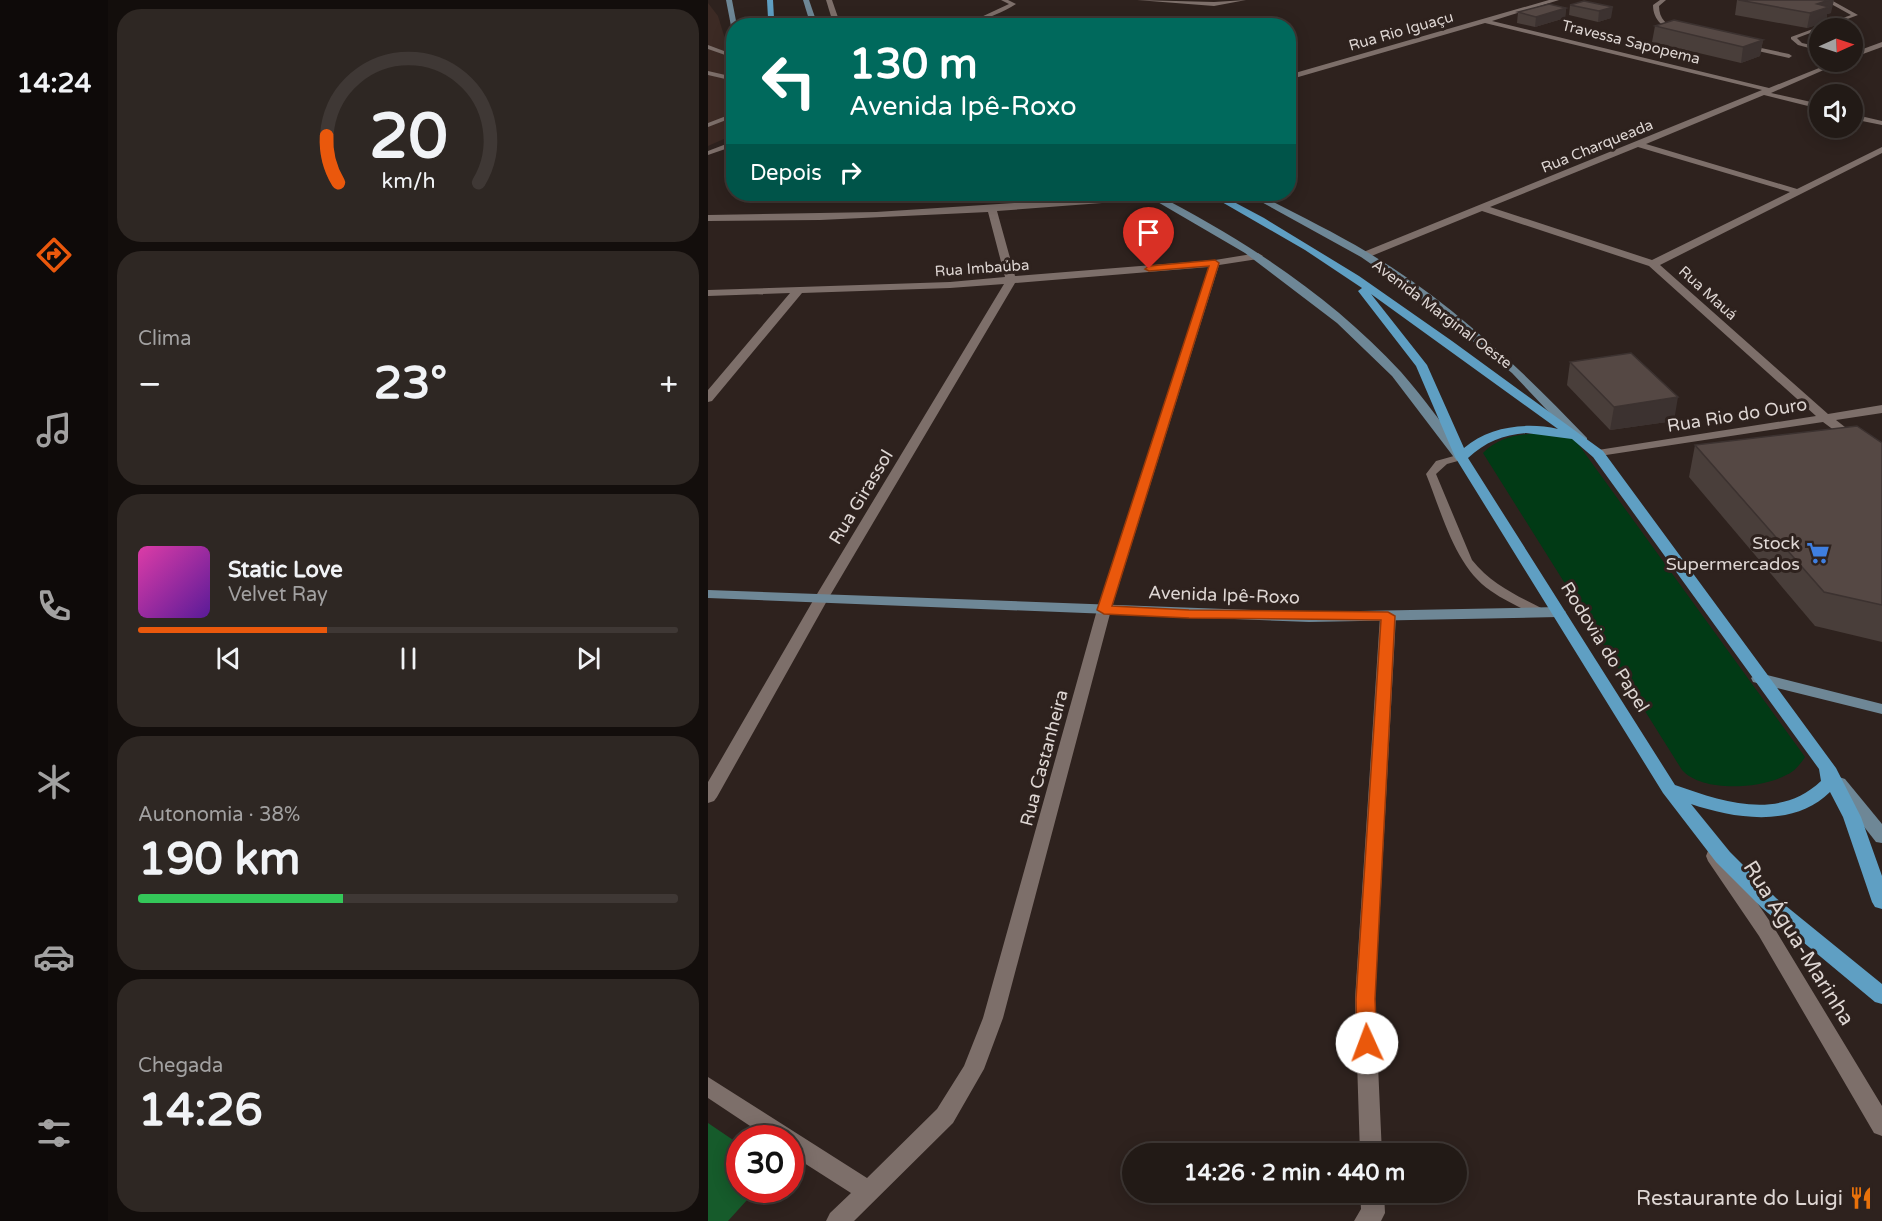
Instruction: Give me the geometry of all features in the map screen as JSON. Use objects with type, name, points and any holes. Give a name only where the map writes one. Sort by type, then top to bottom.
[{"type":"main road","points":[[728,0],[732,18]]},
{"type":"main road","points":[[770,0],[771,18]]},
{"type":"main road","points":[[806,0],[812,18]]},
{"type":"main road","points":[[1162,201],[1258,256],[1328,310],[1397,375],[1461,457],[1485,438],[1522,429],[1556,431],[1583,441]]},
{"type":"main road","name":"Rodovia do Papel","points":[[1227,201],[1250,212],[1349,275],[1583,441],[1598,454],[1759,678],[1827,768],[1852,817],[1882,902]]},
{"type":"main road","name":"Avenida Marginal Oeste","points":[[1265,201],[1365,255],[1420,293],[1516,371],[1583,441]]},
{"type":"main road","name":"Rodovia do Papel","points":[[1349,275],[1420,365],[1432,386],[1461,457],[1550,613],[1669,789],[1724,856],[1769,903],[1882,996]]},
{"type":"main road","name":"Avenida Ipê-Roxo","points":[[708,594],[1189,614],[1388,616],[1550,613]]},
{"type":"main road","points":[[1759,678],[1882,709]]},
{"type":"main road","points":[[1669,789],[1687,798],[1740,810],[1794,807],[1820,796],[1830,782],[1827,768]]},
{"type":"main road","points":[[1827,768],[1882,837]]},
{"type":"street","points":[[829,0],[835,18]]},
{"type":"street","points":[[1140,0],[1214,4],[1242,0]]},
{"type":"street","name":"Rua Rio Iguaçu","points":[[1296,66],[1529,0]]},
{"type":"street","name":"Rua Rio Iguaçu","points":[[1296,76],[1556,0]]},
{"type":"street","name":"Travessa Sapopema","points":[[1485,21],[1809,104]]},
{"type":"street","points":[[1865,51],[1882,44]]},
{"type":"street","points":[[1865,51],[1882,54]]},
{"type":"street","name":"Rua Charqueada","points":[[1365,255],[1815,72]]},
{"type":"street","points":[[1863,119],[1882,123]]},
{"type":"street","points":[[1636,144],[1796,191]]},
{"type":"street","points":[[1653,264],[1882,150]]},
{"type":"street","points":[[708,218],[876,216],[992,210],[1088,201]]},
{"type":"street","name":"Rua Mauá","points":[[1480,207],[1653,264],[1827,419],[1882,462]]},
{"type":"street","points":[[992,210],[1011,281]]},
{"type":"street","name":"Rua Imbaúba","points":[[708,293],[797,292],[1011,281],[1215,263],[1258,256]]},
{"type":"street","name":"Rua Castanheira","points":[[838,1221],[945,1116],[973,1069],[993,1018],[1104,610],[1215,263]]},
{"type":"street","name":"Rua Girassol","points":[[708,797],[821,599],[1011,281]]},
{"type":"street","points":[[708,398],[797,292]]},
{"type":"street","name":"Rua Rio do Ouro","points":[[1598,454],[1882,409]]},
{"type":"street","points":[[1371,1143],[1365,999],[1388,616]]},
{"type":"street","name":"Rua Água-Marinha","points":[[1669,789],[1766,931],[1882,1126]]},
{"type":"street","points":[[708,1086],[766,1125]]},
{"type":"street","points":[[804,1151],[870,1192]]},
{"type":"lane","points":[[977,18],[989,16],[1013,4],[1004,0]]},
{"type":"lane","points":[[1663,0],[1656,5],[1655,12],[1660,21],[1672,29],[1683,32]]},
{"type":"lane","points":[[1827,0],[1855,15],[1847,18]]},
{"type":"lane","points":[[1809,32],[1793,38],[1793,41],[1809,46]]},
{"type":"lane","points":[[1736,44],[1790,56]]},
{"type":"lane","points":[[708,47],[726,54]]},
{"type":"lane","points":[[719,76],[726,71]]},
{"type":"lane","points":[[708,73],[726,77]]},
{"type":"lane","points":[[708,125],[726,118]]},
{"type":"lane","points":[[710,153],[726,146]]},
{"type":"lane","points":[[1461,457],[1434,467],[1431,474],[1467,561],[1478,575],[1495,589],[1550,613]]},
{"type":"shaded area","points":[[708,3],[718,16],[726,42],[726,138],[708,146]]},
{"type":"green space","points":[[1546,433],[1573,437],[1805,757],[1793,771],[1768,782],[1720,786],[1692,778],[1682,770],[1483,453],[1504,439]]},
{"type":"green space","points":[[708,1123],[726,1135],[726,1203],[744,1203],[728,1221],[708,1221]]},
{"type":"building","points":[[1739,0],[1829,0],[1817,4],[1829,7],[1810,13]]},
{"type":"building","points":[[1584,1],[1613,7],[1599,11],[1570,5]]},
{"type":"building","points":[[1549,4],[1566,8],[1536,17],[1518,12]]},
{"type":"building","points":[[1674,20],[1763,40],[1743,47],[1655,26]]},
{"type":"building","points":[[1631,353],[1678,397],[1614,407],[1570,362]]},
{"type":"building","name":"Stock Supermercados","points":[[1857,426],[1882,443],[1882,605],[1824,592],[1695,445]]},
{"type":"place","name":"Stock Supermercados","points":[[1818,553]]},
{"type":"place","name":"Restaurante do Luigi","points":[[1861,1198]]},
{"type":"route","points":[[1149,269],[1215,263],[1104,610],[1309,617],[1388,616],[1365,999],[1367,1043]]}]
